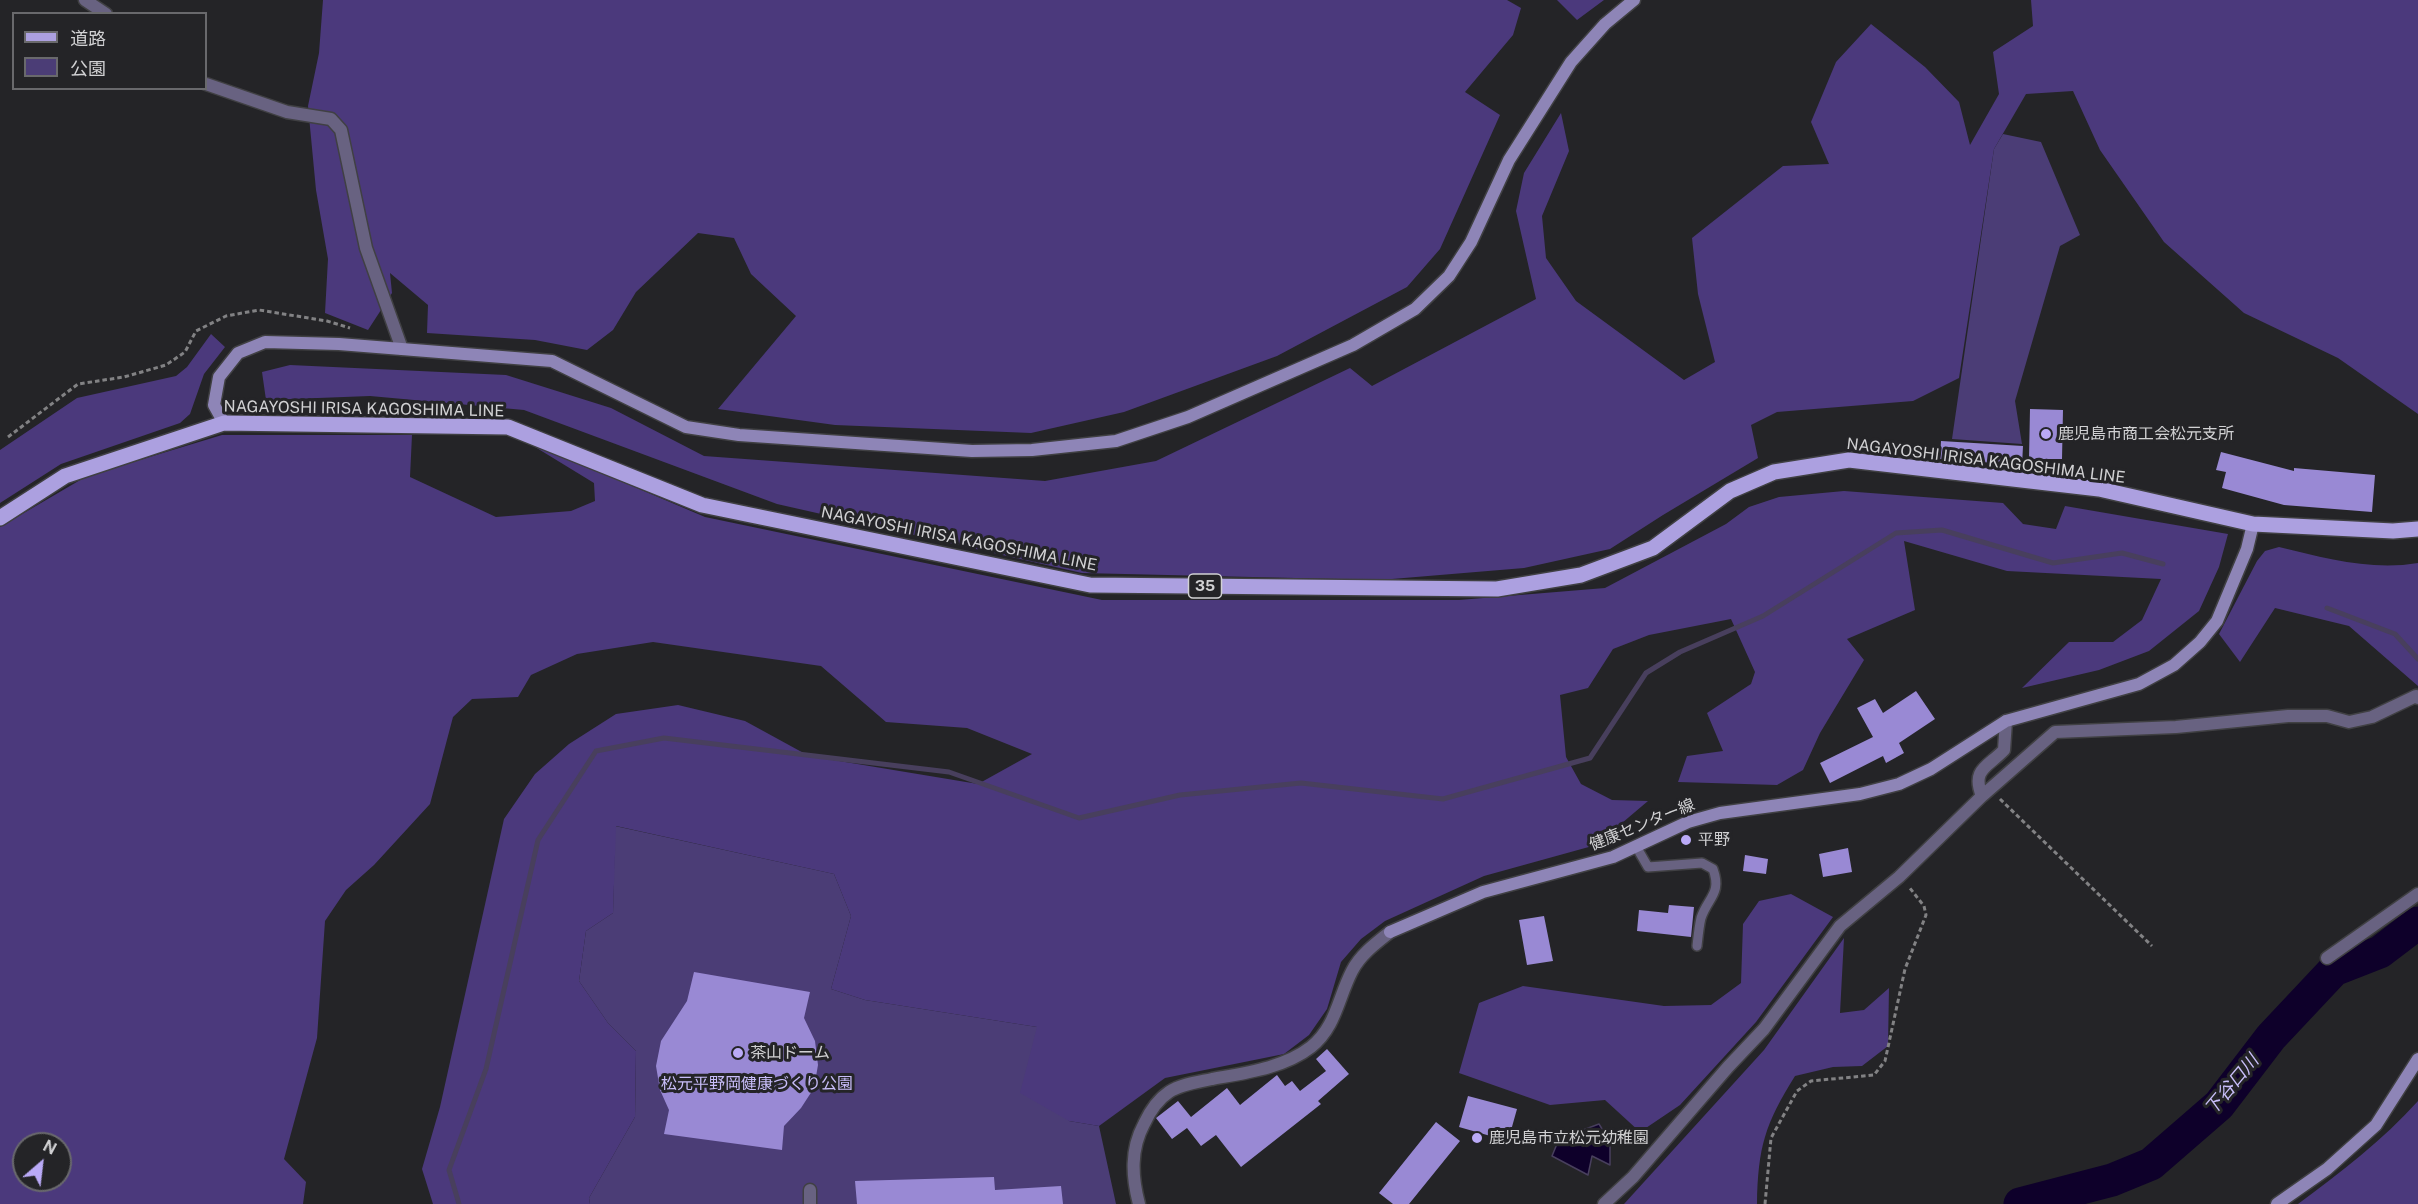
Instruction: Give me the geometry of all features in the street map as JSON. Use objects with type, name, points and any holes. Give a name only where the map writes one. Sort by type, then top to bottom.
[{"type":"main road","name":"NAGAYOSHI IRISA KAGOSHIMA LINE","points":[[0,518],[65,476],[224,423],[507,427],[702,505],[1090,585],[1497,590],[1581,575],[1653,548],[1730,491],[1774,472],[1849,460],[2099,489],[2253,524],[2393,531],[2418,529]]},
{"type":"street","points":[[85,0],[103,12]]},
{"type":"street","points":[[224,423],[214,405],[219,377],[238,353],[265,342],[374,347],[552,361],[686,427],[739,435],[972,451],[1032,450],[1116,441],[1188,417],[1353,345],[1415,309],[1449,276],[1471,242],[1509,160],[1571,62],[1605,24],[1634,0]]},
{"type":"street","points":[[207,84],[287,112],[331,119],[341,130],[366,248],[402,349]]},
{"type":"street","name":"健康センター線","points":[[1138,1204],[1132,1180],[1134,1151],[1141,1129],[1153,1106],[1170,1091],[1189,1084],[1291,1061],[1313,1045],[1331,1023],[1352,970],[1374,944],[1390,932],[1483,892],[1577,868],[1636,848],[1688,822],[1720,813],[1860,794],[1899,784],[1931,769],[2006,720],[2139,684],[2174,665],[2200,642],[2217,621],[2247,549],[2253,524]]},
{"type":"street","points":[[1604,1204],[1633,1177],[1764,1029],[1840,926],[1899,877],[1986,793],[2055,732],[2176,727],[2288,716],[2327,716],[2349,722],[2372,717],[2416,696],[2418,698]]},
{"type":"street","points":[[1986,793],[1977,781],[1984,765],[2004,750],[2006,720]]},
{"type":"street","points":[[2327,958],[2418,894]]},
{"type":"street","points":[[2277,1204],[2327,1169],[2376,1125],[2418,1059]]},
{"type":"street","points":[[810,1190],[810,1204]]},
{"type":"lane","points":[[1636,848],[1648,867],[1702,863],[1713,869],[1716,893],[1701,917],[1697,946]]},
{"type":"path","points":[[8,437],[78,384],[124,377],[166,365],[185,352],[196,331],[226,316],[259,310],[327,321],[361,332],[374,347]]},
{"type":"path","points":[[1986,793],[2152,946]]},
{"type":"path","points":[[1765,1204],[1771,1138],[1797,1091],[1810,1081],[1874,1075],[1885,1061],[1905,969],[1926,915],[1918,896],[1899,877]]},
{"type":"green space","points":[[2003,134],[2041,142],[2080,235],[2060,246],[2015,401],[2022,444],[1952,439],[1994,149]]},
{"type":"green space","name":"松元平野岡健康づくり公園","points":[[615,826],[834,874],[851,916],[831,989],[865,1000],[1037,1027],[1069,1121],[1099,1126],[1116,1204],[590,1204],[589,1198],[635,1117],[636,1051],[608,1023],[579,981],[586,931],[613,913]]},
{"type":"shaded area","points":[[323,0],[1507,0],[1521,8],[1513,35],[1465,92],[1500,115],[1440,249],[1407,287],[1277,356],[1124,412],[1031,433],[835,425],[718,409],[796,316],[751,274],[734,238],[698,233],[636,292],[613,330],[587,350],[535,340],[427,333],[428,305],[390,273],[392,293],[368,330],[325,313],[328,259],[316,190],[308,106],[319,53]]},
{"type":"shaded area","points":[[1557,0],[1604,0],[1577,20]]},
{"type":"shaded area","points":[[2031,0],[2418,0],[2418,414],[2338,358],[2244,313],[2164,242],[2100,150],[2073,91],[2026,94],[1994,149],[1959,378],[1913,401],[1777,412],[1751,425],[1758,458],[1610,549],[1524,568],[1380,580],[1082,573],[777,504],[524,410],[370,396],[266,400],[262,372],[290,365],[506,375],[611,408],[704,456],[1045,481],[1156,461],[1350,368],[1372,386],[1536,299],[1516,211],[1524,173],[1561,113],[1569,151],[1542,216],[1546,258],[1576,301],[1684,380],[1715,362],[1698,294],[1692,238],[1783,166],[1829,164],[1811,122],[1836,62],[1871,24],[1925,67],[1959,102],[1970,145],[1999,94],[1993,52],[2033,26]]},
{"type":"shaded area","points":[[211,334],[225,347],[204,374],[190,414],[180,423],[61,464],[0,503],[0,450],[77,398],[176,376],[187,367]]},
{"type":"shaded area","points":[[222,435],[412,435],[410,477],[496,517],[571,511],[595,501],[594,483],[522,439],[705,517],[1102,600],[1459,600],[1605,588],[1726,524],[1749,507],[1779,497],[1844,491],[2003,503],[2023,524],[2056,529],[2065,506],[2228,534],[2219,567],[2199,611],[2149,651],[2099,670],[2022,688],[2069,642],[2113,642],[2142,620],[2161,579],[2007,571],[1904,541],[1915,610],[1847,639],[1864,660],[1820,733],[1803,770],[1777,785],[1678,782],[1687,756],[1723,751],[1707,713],[1751,684],[1755,672],[1731,619],[1649,635],[1613,649],[1588,688],[1560,695],[1566,757],[1581,784],[1612,800],[1648,801],[1596,845],[1484,876],[1385,921],[1361,939],[1341,962],[1327,1009],[1309,1035],[1284,1054],[1165,1078],[1099,1126],[1069,1121],[1020,1093],[1037,1027],[865,1000],[831,989],[851,916],[834,874],[616,826],[613,913],[586,931],[579,981],[608,1023],[636,1051],[635,1117],[589,1198],[590,1204],[433,1204],[422,1169],[440,1107],[504,819],[535,774],[569,744],[616,714],[678,705],[745,721],[809,756],[978,784],[1032,754],[967,728],[886,722],[821,666],[653,642],[577,654],[531,675],[518,697],[472,699],[453,717],[430,804],[374,865],[346,890],[325,921],[317,1038],[284,1159],[306,1182],[303,1204],[0,1204],[0,527],[87,476]]},
{"type":"shaded area","points":[[2279,547],[2365,564],[2418,563],[2418,686],[2349,626],[2275,608],[2240,662],[2219,634],[2257,561],[2265,551]]},
{"type":"shaded area","points":[[1791,894],[1833,917],[1756,1022],[1680,1105],[1640,1132],[1605,1100],[1550,1105],[1459,1073],[1479,1003],[1523,986],[1664,1006],[1711,1005],[1741,983],[1743,924],[1759,901]]},
{"type":"shaded area","points":[[1844,938],[1840,1013],[1864,1010],[1889,988],[1888,1046],[1862,1066],[1833,1067],[1795,1076],[1777,1108],[1765,1137],[1759,1167],[1757,1204],[1624,1204],[1764,1050]]},
{"type":"shaded area","points":[[2418,1101],[2418,1204],[2298,1204],[2376,1143]]},
{"type":"shaded area","points":[[1599,1124],[1610,1142],[1610,1165],[1592,1156],[1588,1175],[1552,1156],[1559,1139]]},
{"type":"building","name":"鹿児島市商工会松元支所","points":[[2030,409],[2063,410],[2062,459],[2029,459]]},
{"type":"building","points":[[1941,441],[2023,446],[2022,465],[1940,459]]},
{"type":"building","points":[[2221,452],[2294,471],[2294,468],[2375,475],[2372,512],[2284,505],[2222,488],[2226,472],[2216,470]]},
{"type":"building","points":[[1916,691],[1935,719],[1899,743],[1904,753],[1886,763],[1883,756],[1830,783],[1820,763],[1873,737],[1857,708],[1875,699],[1883,713]]},
{"type":"building","points":[[1848,848],[1852,872],[1823,877],[1819,854]]},
{"type":"building","points":[[1745,855],[1768,859],[1766,874],[1743,871]]},
{"type":"building","points":[[1669,905],[1694,907],[1691,937],[1637,931],[1639,910],[1668,913]]},
{"type":"building","points":[[1544,916],[1553,961],[1527,965],[1519,920]]},
{"type":"building","name":"茶山ドーム","points":[[694,972],[810,992],[804,1018],[815,1041],[818,1065],[814,1088],[801,1108],[784,1126],[782,1150],[664,1134],[669,1110],[660,1090],[656,1066],[661,1041],[687,1001]]},
{"type":"building","points":[[1327,1049],[1349,1074],[1318,1101],[1321,1104],[1241,1167],[1216,1135],[1201,1146],[1187,1128],[1172,1139],[1156,1118],[1178,1101],[1191,1117],[1227,1088],[1240,1105],[1277,1075],[1285,1086],[1292,1081],[1300,1091],[1326,1071],[1316,1059]]},
{"type":"building","points":[[1468,1096],[1517,1109],[1508,1141],[1459,1127]]},
{"type":"building","points":[[1436,1122],[1460,1141],[1409,1204],[1393,1204],[1379,1193]]},
{"type":"building","points":[[994,1177],[995,1190],[1061,1186],[1063,1204],[857,1204],[855,1181]]},
{"type":"waterway","points":[[459,1204],[449,1170],[486,1069],[538,840],[596,751],[664,738],[949,772],[1079,818],[1180,795],[1301,783],[1443,799],[1590,758],[1646,673],[1680,652],[1763,616],[1896,533],[1942,530],[2053,563],[2122,553],[2163,564]]},
{"type":"waterway","points":[[2327,608],[2395,634],[2418,659]]},
{"type":"waterway","name":"下谷口川","points":[[2020,1204],[2112,1180],[2151,1164],[2219,1105],[2271,1037],[2334,970],[2380,952],[2418,923]]},
{"type":"place","name":"鹿児島市商工会松元支所","points":[[2046,434]]},
{"type":"place","name":"平野","points":[[1686,840]]},
{"type":"place","name":"茶山ドーム","points":[[738,1053]]},
{"type":"place","name":"鹿児島市立松元幼稚園","points":[[1477,1138]]}]
